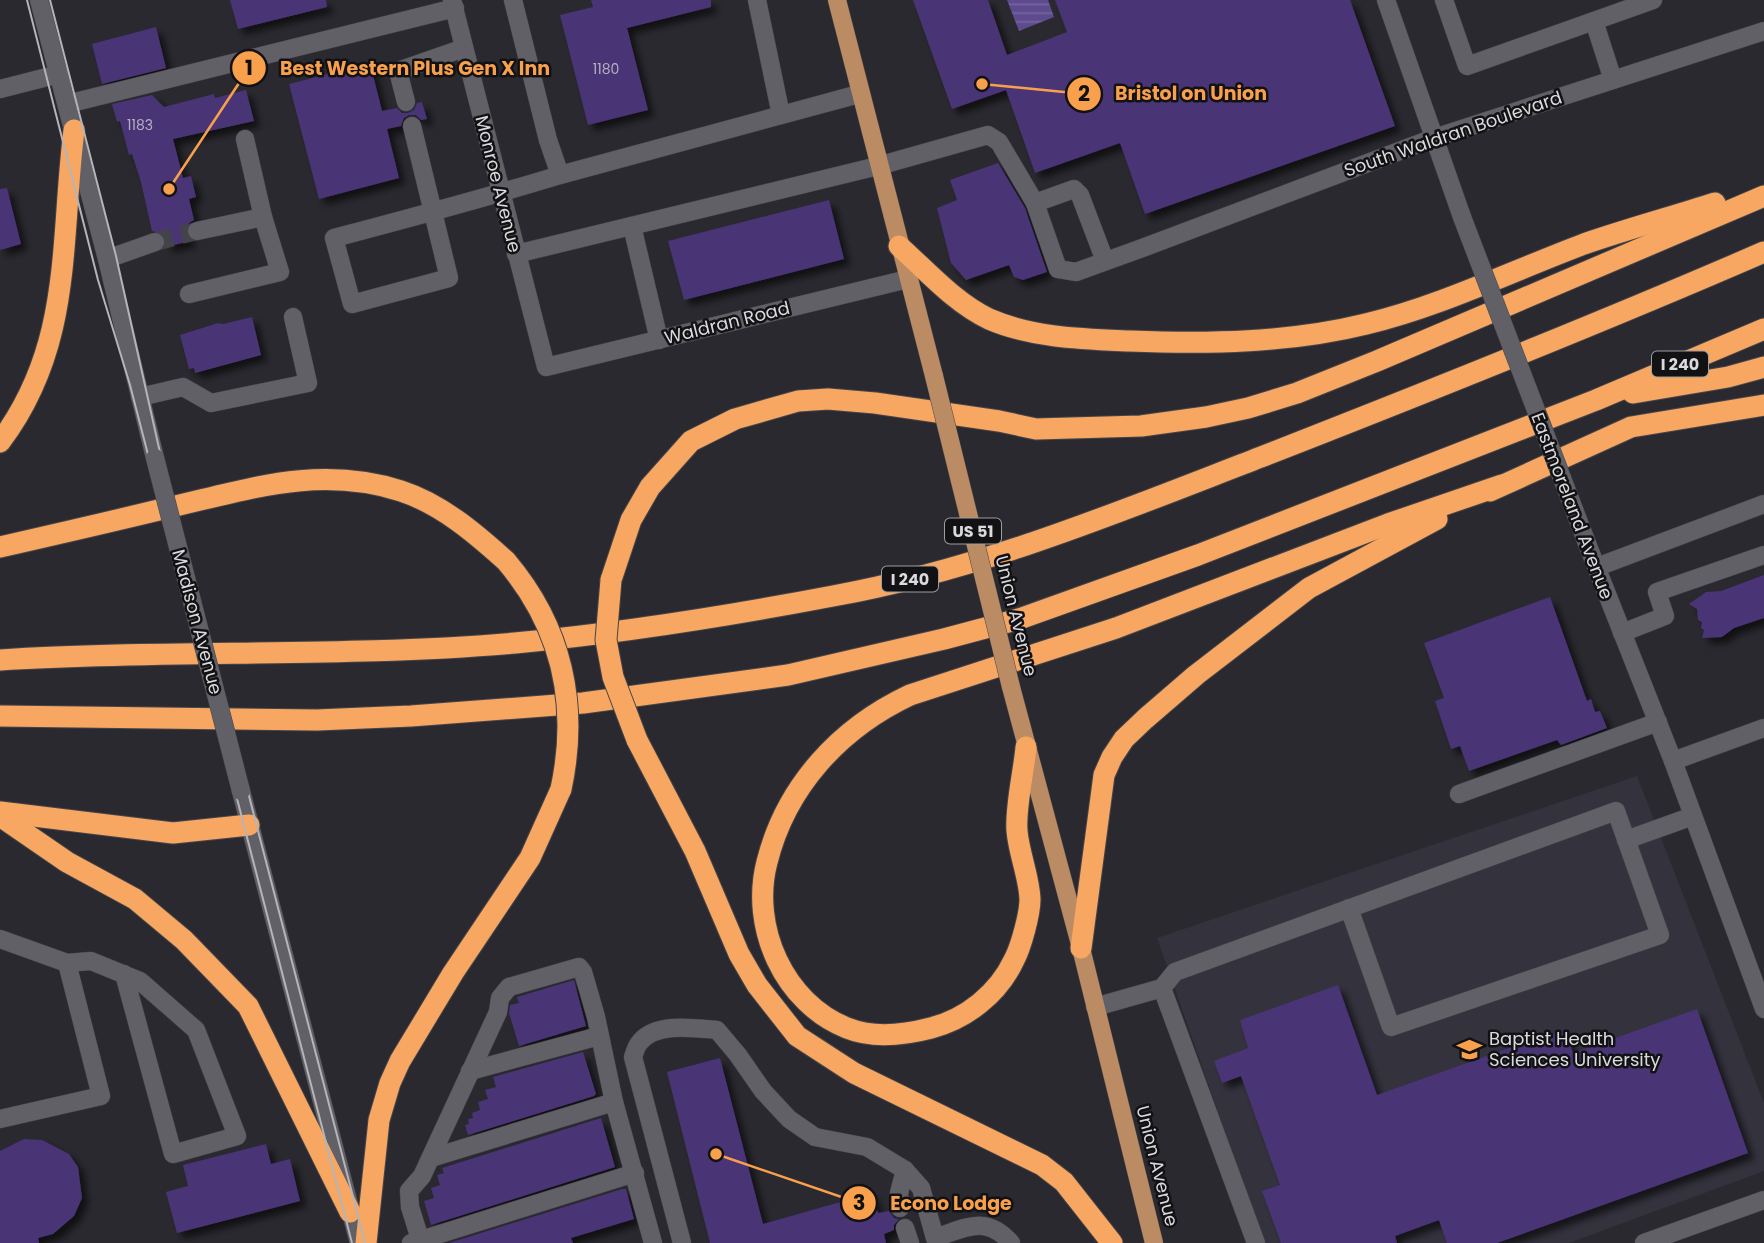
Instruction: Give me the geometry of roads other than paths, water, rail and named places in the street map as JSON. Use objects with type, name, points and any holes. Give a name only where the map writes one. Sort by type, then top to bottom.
[{"type":"highway","points":[[0,442],[33,387],[47,352],[63,276],[74,130]]},
{"type":"highway","points":[[899,246],[971,309],[1029,332],[1137,341],[1271,340],[1327,333],[1419,309],[1586,244],[1764,188]]},
{"type":"highway","points":[[1112,1243],[1064,1182],[1042,1165],[854,1073],[797,1036],[757,985],[739,954],[695,851],[638,740],[610,665],[606,639],[611,579],[631,520],[650,487],[691,441],[735,419],[798,401],[828,399],[875,403],[1036,429],[1141,426],[1248,408],[1297,393],[1366,366],[1764,196]]},
{"type":"highway","name":"I 240","points":[[0,660],[350,651],[513,643],[642,628],[837,596],[950,571],[1083,526],[1403,401],[1764,252]]},
{"type":"highway","name":"I 240","points":[[0,716],[317,720],[411,716],[583,704],[788,675],[1019,619],[1198,555],[1596,400],[1764,329]]},
{"type":"highway","points":[[1596,400],[1728,377],[1764,367]]},
{"type":"highway","points":[[1081,948],[1104,775],[1124,739],[1196,675],[1309,587],[1502,485],[1630,427],[1764,405]]},
{"type":"highway","points":[[0,547],[279,482],[344,480],[403,491],[456,519],[506,561],[536,602],[559,657],[567,698],[569,731],[561,789],[530,858],[453,973],[400,1061],[390,1083],[379,1120],[366,1243]]},
{"type":"highway","points":[[1027,747],[1017,829],[1030,900],[1014,960],[1000,984],[963,1016],[942,1025],[894,1035],[848,1029],[817,1012],[780,970],[764,916],[766,865],[785,813],[800,787],[820,759],[864,722],[888,705],[910,695],[1116,628],[1388,524],[1502,485]]},
{"type":"highway","points":[[0,814],[173,833],[249,825]]},
{"type":"highway","points":[[0,814],[67,862],[135,899],[184,940],[248,1006],[350,1212]]},
{"type":"main road","name":"Union Avenue","points":[[836,0],[1081,948],[1154,1243]]},
{"type":"street","name":"Madison Avenue","points":[[39,0],[249,825],[359,1243]]},
{"type":"street","points":[[513,0],[548,140],[561,175]]},
{"type":"street","points":[[757,0],[781,115]]},
{"type":"street","name":"Eastmoreland Avenue","points":[[1386,0],[1462,217],[1693,816],[1759,979],[1764,1009]]},
{"type":"street","points":[[1444,0],[1468,66],[1654,0]]},
{"type":"street","points":[[67,104],[454,4]]},
{"type":"street","name":"Monroe Avenue","points":[[454,4],[546,367]]},
{"type":"street","points":[[1594,21],[1613,80]]},
{"type":"street","name":"South Waldran Boulevard","points":[[1035,203],[1058,269],[1076,272],[1434,138],[1764,31]]},
{"type":"street","points":[[405,102],[398,71],[464,48]]},
{"type":"street","points":[[0,89],[59,74]]},
{"type":"street","points":[[412,126],[432,212],[449,278],[352,304],[334,238],[432,212],[501,194],[561,175],[859,94]]},
{"type":"street","points":[[516,254],[878,166],[988,135],[999,142],[1035,203],[1074,189],[1080,195],[1105,261]]},
{"type":"street","points":[[189,294],[280,272],[263,217],[245,139]]},
{"type":"street","points":[[197,231],[263,217]]},
{"type":"street","points":[[632,226],[659,340]]},
{"type":"street","points":[[107,259],[155,242]]},
{"type":"street","name":"Waldran Road","points":[[546,367],[908,279]]},
{"type":"street","points":[[140,397],[183,387],[211,403],[308,383],[293,317]]},
{"type":"street","points":[[1597,567],[1764,504]]},
{"type":"street","points":[[1622,633],[1665,616],[1657,592],[1764,555]]},
{"type":"street","points":[[1459,794],[1658,722]]},
{"type":"street","points":[[1673,761],[1764,727]]},
{"type":"street","points":[[1095,1007],[1162,988],[1175,972],[1349,908],[1616,811],[1660,934],[1391,1027],[1349,908]]},
{"type":"street","points":[[1626,840],[1693,816]]},
{"type":"street","points":[[0,939],[66,962],[91,961],[124,974],[140,981],[196,1030],[237,1136],[173,1154],[124,974]]},
{"type":"street","points":[[0,1119],[101,1096],[66,962]]},
{"type":"street","points":[[635,1173],[415,1241],[409,1191],[422,1176],[431,1158],[498,1012],[500,998],[509,987],[579,967],[583,972],[596,1017],[614,1102],[635,1173],[653,1243]]},
{"type":"street","points":[[1162,988],[1256,1243]]},
{"type":"street","points":[[681,1243],[633,1057],[639,1043],[649,1034],[669,1029],[717,1030],[763,1091],[789,1119],[815,1137],[867,1147],[905,1170],[921,1188],[932,1241],[978,1224],[1002,1232],[1011,1243]]},
{"type":"street","points":[[470,1071],[599,1036]]},
{"type":"street","points":[[431,1158],[614,1102]]},
{"type":"street","points":[[900,1208],[899,1193],[905,1170]]},
{"type":"street","points":[[1644,1243],[1764,1200]]},
{"type":"tunnel","points":[[155,242],[197,231]]},
{"type":"tram line","points":[[27,0],[98,280],[130,385],[352,1243]]},
{"type":"tram line","points":[[50,0],[116,256],[161,457],[365,1243]]},
{"type":"place","name":"Bristol on Union","points":[[982,84]]},
{"type":"place","name":"Best Western Plus Gen X Inn","points":[[169,189]]},
{"type":"place","name":"Baptist Health Sciences University","points":[[1469,1049]]},
{"type":"place","name":"Econo Lodge","points":[[716,1154]]}]
